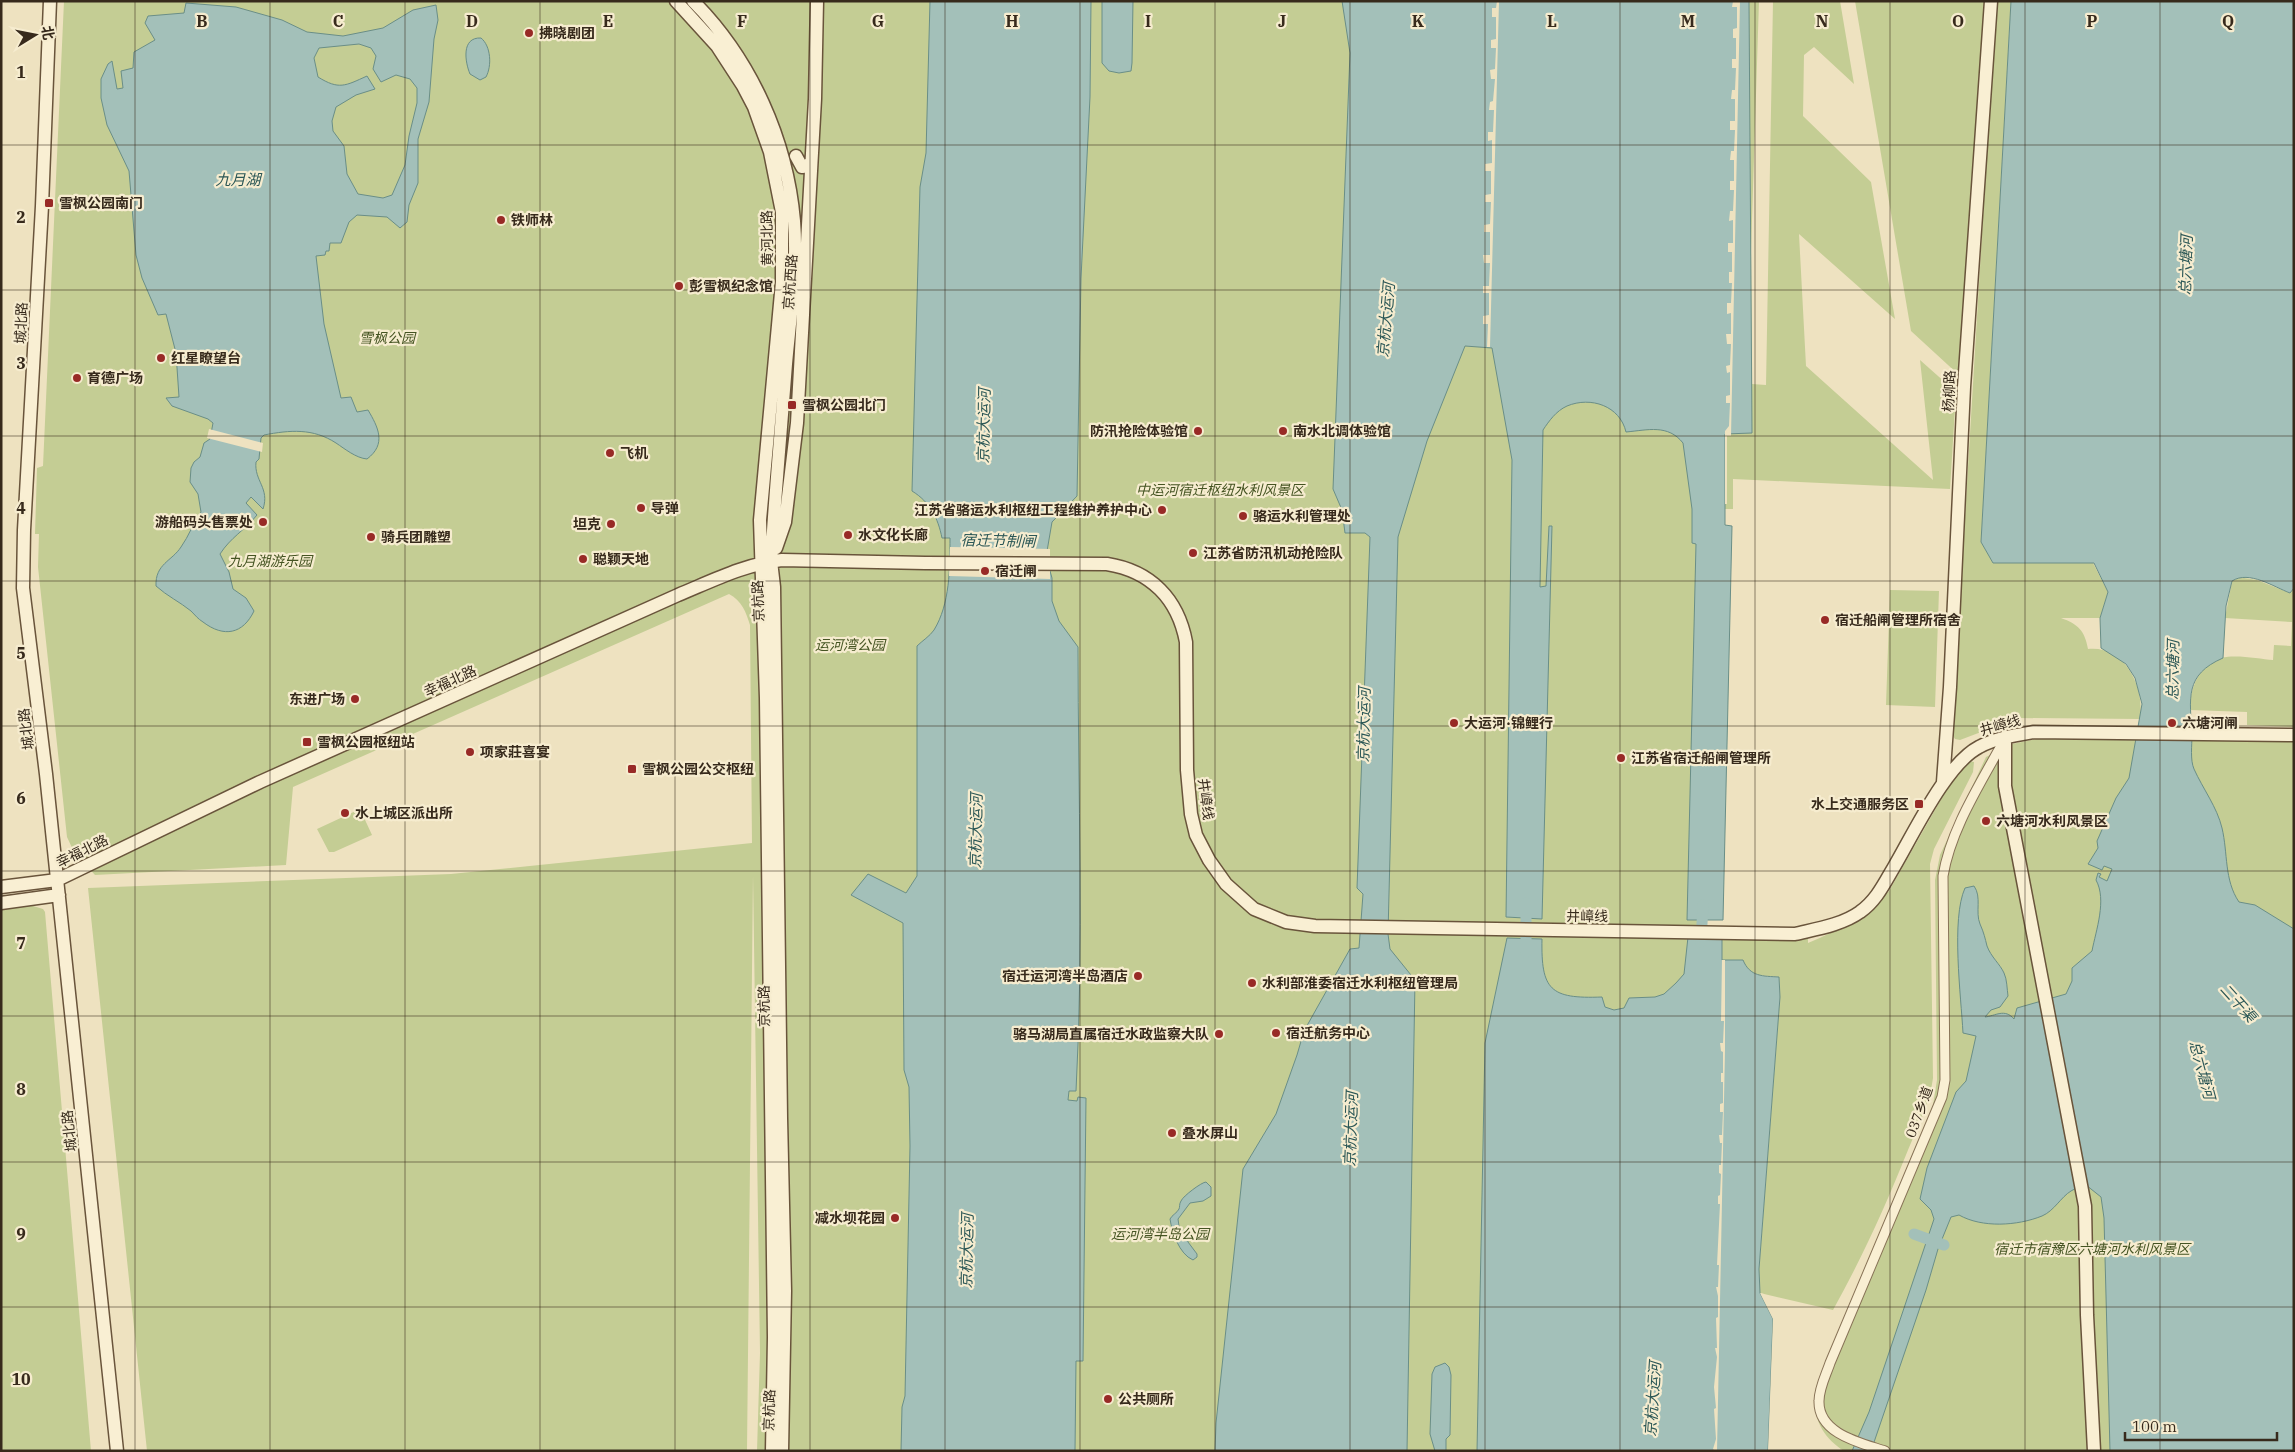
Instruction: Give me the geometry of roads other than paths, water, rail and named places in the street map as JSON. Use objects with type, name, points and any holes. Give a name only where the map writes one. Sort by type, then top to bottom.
[{"type":"street","name":"城北路","points":[[50,1],[42,206],[24,530],[24,588],[59,894],[117,1451]]},
{"type":"street","name":"黄河北路","points":[[676,1],[717,46],[743,86],[757,114],[770,152],[782,204],[782,282],[760,520],[766,562]]},
{"type":"street","name":"黄河北路","points":[[693,1],[738,56],[761,100],[779,146],[794,222],[793,282],[766,562]]},
{"type":"street","name":"京杭西路","points":[[766,562],[785,522],[796,423],[811,162],[816,1]]},
{"type":"street","name":"杨柳路","points":[[1943,784],[1950,687],[1964,387],[1991,1]]},
{"type":"street","points":[[796,156],[802,167],[807,166],[811,162]]},
{"type":"street","name":"幸福北路","points":[[1,887],[57,880],[268,778],[729,573],[766,562],[926,564]]},
{"type":"street","name":"京杭路","points":[[766,562],[764,588],[774,1337],[772,1451]]},
{"type":"street","name":"京杭路","points":[[766,562],[774,605],[781,1118],[786,1291],[782,1451]]},
{"type":"street","name":"井嶂线","points":[[926,564],[1107,564],[1129,569],[1155,583],[1172,603],[1183,627],[1186,642],[1187,770],[1191,814],[1196,835],[1209,860],[1226,884],[1254,909],[1272,918],[1286,922],[1315,926],[1795,934],[1817,929],[1859,913],[1876,898],[1943,784],[1959,762],[1978,747],[2005,737],[2034,732],[2294,735]]},
{"type":"street","points":[[2005,737],[2005,786],[2085,1206],[2087,1315],[2094,1451]]},
{"type":"street","name":"037乡道","points":[[1885,1451],[1850,1439],[1833,1429],[1820,1412],[1820,1395],[1830,1363],[1942,1097],[1945,1080],[1943,876],[1946,857],[1954,835],[2005,737]]},
{"type":"street","points":[[1,903],[59,894]]},
{"type":"water","name":"宿迁节制闸","points":[[930,1],[1091,1],[1090,97],[1081,278],[1077,496],[1052,522],[1046,557],[1052,578],[1052,601],[1059,621],[1078,647],[1080,980],[1076,1091],[1069,1091],[1068,1100],[1077,1101],[1078,1097],[1086,1098],[1083,1361],[1076,1361],[1075,1451],[901,1451],[902,1407],[905,1396],[910,1146],[909,1087],[904,1070],[903,923],[851,895],[868,874],[906,893],[917,876],[917,646],[934,630],[943,609],[948,586],[950,538],[942,538],[932,511],[924,500],[912,491],[920,187],[926,153]]},
{"type":"water","points":[[1102,1],[1133,1],[1131,71],[1119,73],[1109,71],[1102,63]]},
{"type":"water","points":[[1342,1],[1749,1],[1752,433],[1725,434],[1725,525],[1732,526],[1723,920],[1687,920],[1696,544],[1692,543],[1692,509],[1683,443],[1671,433],[1664,431],[1626,432],[1623,423],[1611,410],[1595,403],[1585,402],[1563,408],[1543,430],[1540,587],[1546,586],[1549,526],[1552,526],[1542,919],[1506,917],[1512,460],[1492,348],[1465,346],[1427,441],[1398,537],[1388,934],[1390,949],[1415,980],[1407,1451],[1215,1451],[1216,1423],[1243,1169],[1276,1114],[1304,1031],[1350,949],[1359,948],[1363,894],[1357,888],[1370,537],[1365,533],[1345,533],[1342,510],[1333,489],[1350,53]]},
{"type":"water","points":[[2011,1],[2294,1],[2294,588],[2290,593],[2254,578],[2246,577],[2232,581],[2226,606],[2223,658],[2201,672],[2196,680],[2192,689],[2191,710],[2193,765],[2220,820],[2229,876],[2234,894],[2239,902],[2255,905],[2294,929],[2294,1451],[2110,1451],[2104,1218],[2101,1197],[2086,1185],[2067,1194],[2046,1214],[2022,1222],[1989,1224],[1959,1215],[1951,1217],[1938,1249],[1926,1290],[1871,1451],[1852,1451],[1869,1412],[1934,1219],[1931,1210],[1920,1199],[1927,1168],[1956,1092],[1966,1081],[1976,1036],[1963,1033],[1959,979],[1958,919],[1965,888],[1974,886],[1976,890],[1978,895],[1978,915],[1987,946],[2005,975],[2006,981],[2008,996],[2000,1007],[1991,1010],[1985,1017],[2004,1013],[2014,1019],[2017,1008],[2066,994],[2072,981],[2072,968],[2092,951],[2101,906],[2101,897],[2096,880],[2098,873],[2101,874],[2099,877],[2107,881],[2112,869],[2104,866],[2102,870],[2088,864],[2098,848],[2097,841],[2116,798],[2129,778],[2142,704],[2135,678],[2126,664],[2101,648],[2100,618],[2108,592],[2094,563],[1993,563],[1981,542]]},
{"type":"water","name":"九月湖","points":[[186,3],[236,7],[282,20],[307,32],[343,36],[383,28],[413,10],[436,5],[438,20],[434,39],[429,102],[418,139],[418,183],[409,205],[407,222],[400,228],[387,217],[357,215],[349,222],[341,243],[330,243],[329,251],[326,251],[325,255],[316,256],[324,324],[341,398],[351,397],[357,412],[368,410],[379,435],[377,447],[367,459],[355,455],[327,438],[310,433],[292,431],[264,435],[261,438],[256,469],[265,495],[263,509],[251,497],[246,503],[257,515],[220,554],[229,572],[233,589],[246,598],[254,611],[250,619],[239,629],[225,632],[211,627],[200,620],[191,611],[156,586],[156,579],[161,568],[181,547],[201,512],[198,494],[190,482],[191,468],[200,457],[204,443],[210,439],[213,423],[208,419],[172,406],[166,398],[179,397],[176,353],[166,314],[158,315],[142,278],[136,255],[129,171],[107,125],[101,98],[101,79],[108,64],[112,61],[117,89],[123,88],[121,71],[133,68],[134,52],[155,40],[145,23],[148,16],[184,13]],"holes":[[[359,44],[371,48],[376,56],[373,69],[381,82],[396,75],[410,79],[417,88],[417,103],[409,136],[405,165],[392,195],[383,198],[358,194],[347,174],[344,146],[333,131],[332,121],[336,107],[356,95],[375,89],[367,76],[342,85],[331,84],[325,81],[318,77],[314,58],[319,48]]]},
{"type":"water","points":[[481,38],[489,51],[490,62],[486,77],[480,80],[470,74],[466,51],[470,42]]},
{"type":"water","points":[[1688,937],[1722,938],[1722,960],[1743,960],[1753,973],[1762,976],[1779,977],[1780,997],[1759,1269],[1760,1293],[1773,1319],[1768,1451],[1477,1451],[1485,1043],[1507,938],[1542,939],[1544,970],[1552,988],[1560,993],[1571,996],[1602,997],[1605,1007],[1614,1010],[1624,1008],[1629,998],[1655,997],[1664,994],[1676,983],[1684,974]]},
{"type":"water","points":[[1206,1182],[1211,1187],[1211,1196],[1203,1201],[1190,1203],[1178,1219],[1179,1226],[1186,1233],[1188,1242],[1197,1254],[1197,1257],[1193,1260],[1180,1248],[1174,1236],[1170,1219],[1178,1210],[1182,1199]]},
{"type":"water","points":[[1445,1363],[1449,1367],[1451,1375],[1450,1435],[1446,1439],[1446,1451],[1435,1451],[1430,1434],[1432,1374],[1435,1367]]},
{"type":"waterway","name":"京杭大运河","points":[[1526,903],[1526,952]]},
{"type":"waterway","name":"京杭大运河","points":[[1701,942],[1703,905]]},
{"type":"waterway","points":[[1914,1234],[1944,1245]]},
{"type":"place","name":"拂晓剧团","points":[[529,33]]},
{"type":"place","name":"雪枫公园南门","points":[[49,203]]},
{"type":"place","name":"铁师林","points":[[501,220]]},
{"type":"place","name":"彭雪枫纪念馆","points":[[679,286]]},
{"type":"place","name":"红星瞭望台","points":[[161,358]]},
{"type":"place","name":"育德广场","points":[[77,378]]},
{"type":"place","name":"雪枫公园北门","points":[[792,405]]},
{"type":"place","name":"防汛抢险体验馆","points":[[1198,431]]},
{"type":"place","name":"南水北调体验馆","points":[[1283,431]]},
{"type":"place","name":"飞机","points":[[610,453]]},
{"type":"place","name":"导弹","points":[[641,508]]},
{"type":"place","name":"江苏省骆运水利枢纽工程维护养护中心","points":[[1162,510]]},
{"type":"place","name":"骆运水利管理处","points":[[1243,516]]},
{"type":"place","name":"游船码头售票处","points":[[263,522]]},
{"type":"place","name":"坦克","points":[[611,524]]},
{"type":"place","name":"水文化长廊","points":[[848,535]]},
{"type":"place","name":"骑兵团雕塑","points":[[371,537]]},
{"type":"place","name":"江苏省防汛机动抢险队","points":[[1193,553]]},
{"type":"place","name":"聪颖天地","points":[[583,559]]},
{"type":"place","name":"宿迁闸","points":[[985,571]]},
{"type":"place","name":"宿迁船闸管理所宿舍","points":[[1825,620]]},
{"type":"place","name":"东进广场","points":[[355,699]]},
{"type":"place","name":"大运河·锦鲤行","points":[[1454,723]]},
{"type":"place","name":"六塘河闸","points":[[2172,723]]},
{"type":"place","name":"雪枫公园枢纽站","points":[[307,742]]},
{"type":"place","name":"项家莊喜宴","points":[[470,752]]},
{"type":"place","name":"江苏省宿迁船闸管理所","points":[[1621,758]]},
{"type":"place","name":"雪枫公园公交枢纽","points":[[632,769]]},
{"type":"place","name":"水上交通服务区","points":[[1919,804]]},
{"type":"place","name":"水上城区派出所","points":[[345,813]]},
{"type":"place","name":"六塘河水利风景区","points":[[1986,821]]},
{"type":"place","name":"宿迁运河湾半岛酒店","points":[[1138,976]]},
{"type":"place","name":"水利部淮委宿迁水利枢纽管理局","points":[[1252,983]]},
{"type":"place","name":"宿迁航务中心","points":[[1276,1033]]},
{"type":"place","name":"骆马湖局直属宿迁水政监察大队","points":[[1219,1034]]},
{"type":"place","name":"叠水屏山","points":[[1172,1133]]},
{"type":"place","name":"减水坝花园","points":[[895,1218]]},
{"type":"place","name":"公共厕所","points":[[1108,1399]]},
{"type":"water label","name":"总六塘河","points":[[2186,265]]},
{"type":"water label","name":"总六塘河","points":[[2173,670]]},
{"type":"water label","name":"二干渠","points":[[2238,1003]]},
{"type":"water label","name":"总六塘河","points":[[2202,1070]]},
{"type":"park label","name":"雪枫公园","points":[[387,338]]},
{"type":"park label","name":"中运河宿迁枢纽水利风景区","points":[[1220,490]]},
{"type":"park label","name":"九月湖游乐园","points":[[270,561]]},
{"type":"park label","name":"运河湾公园","points":[[850,645]]},
{"type":"park label","name":"运河湾半岛公园","points":[[1160,1234]]},
{"type":"park label","name":"宿迁市宿豫区六塘河水利风景区","points":[[2092,1249]]}]
